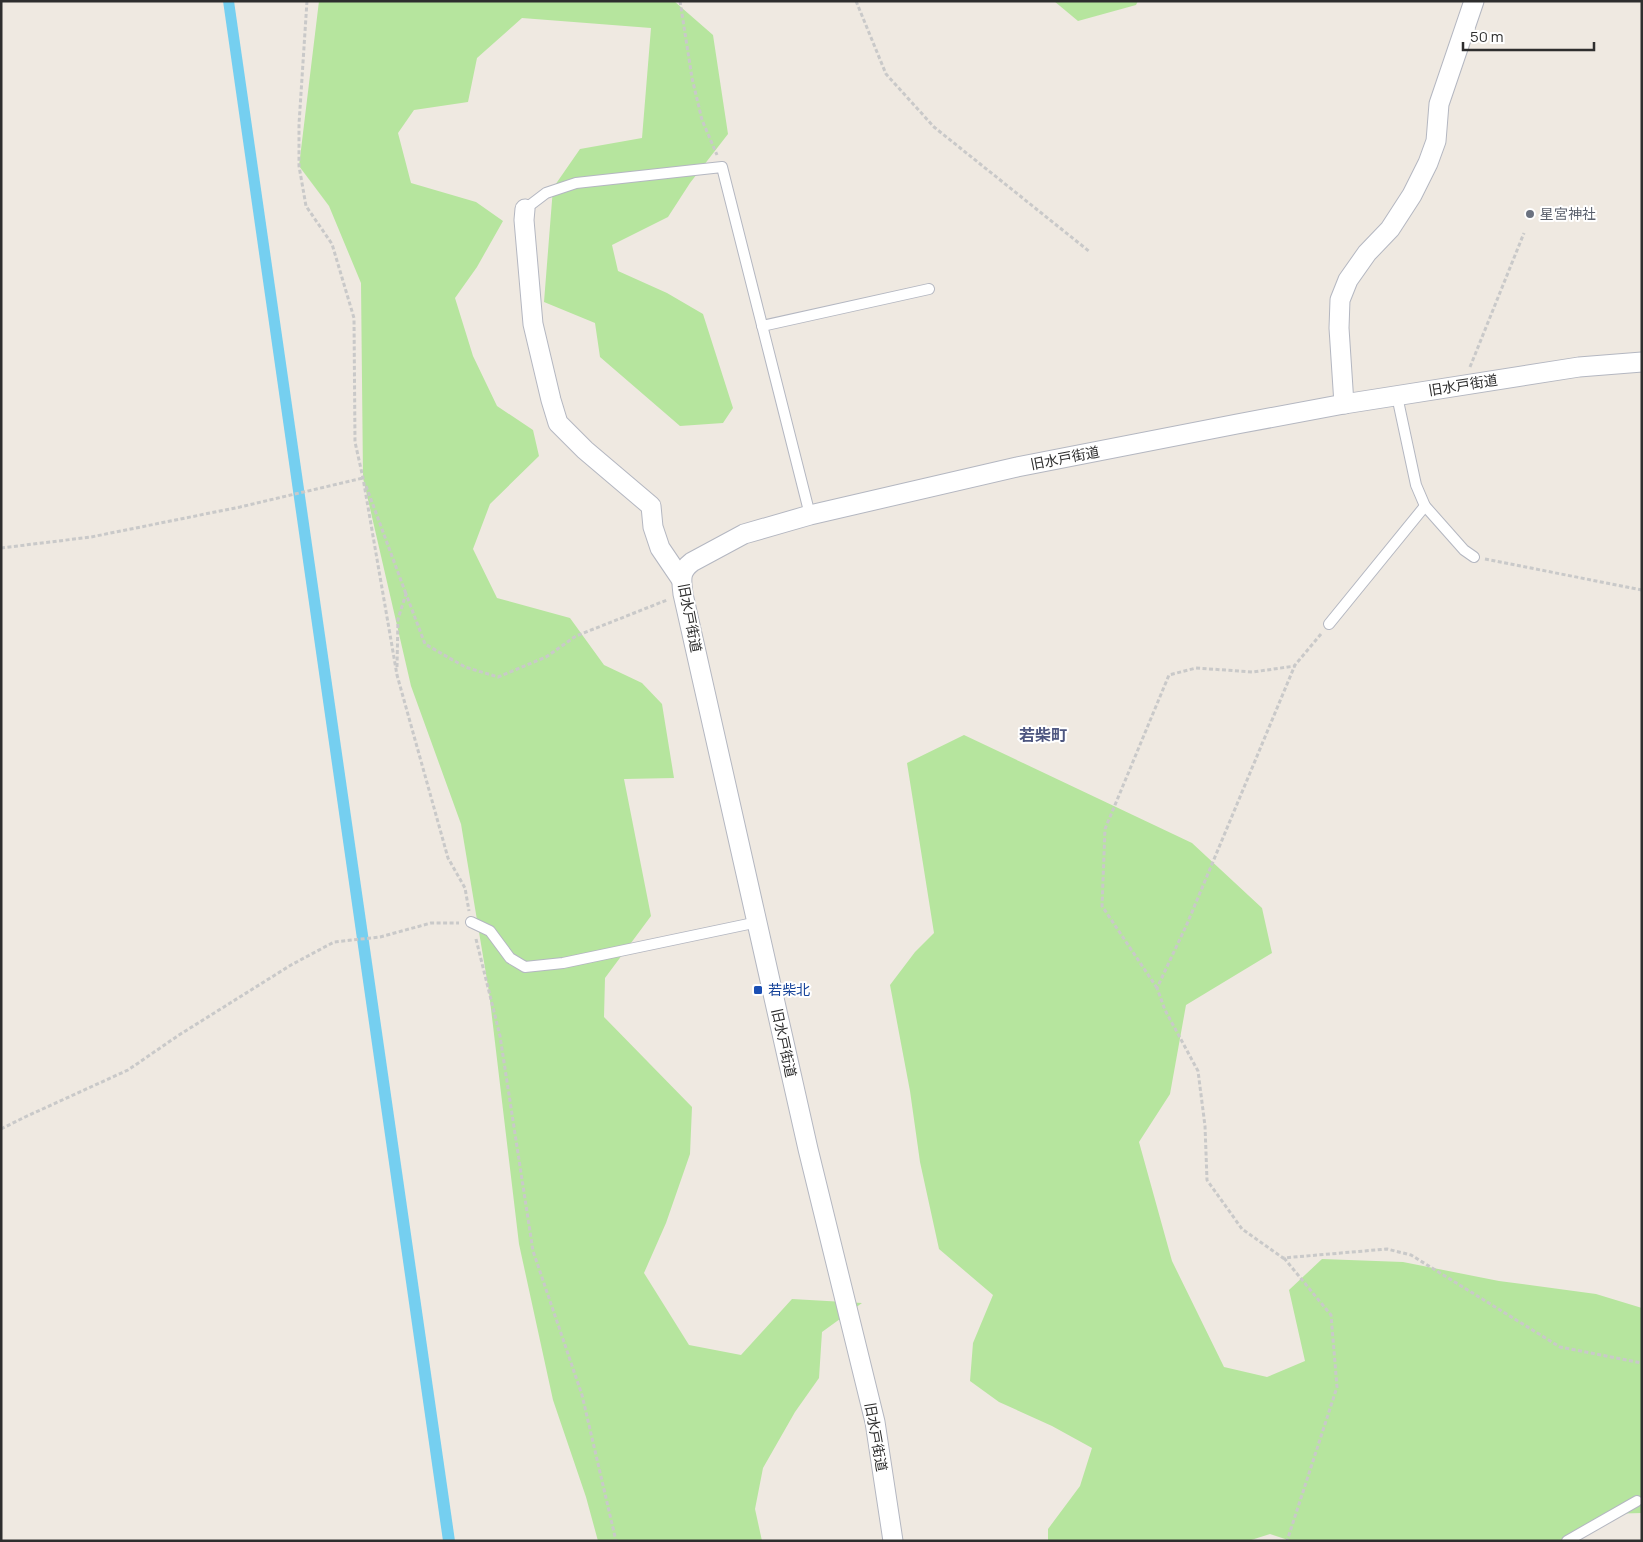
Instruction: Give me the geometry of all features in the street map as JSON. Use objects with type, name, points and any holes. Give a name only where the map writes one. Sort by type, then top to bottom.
[{"type":"street","points":[[1344,404],[1339,328],[1340,300],[1348,280],[1362,260],[1390,229],[1404,209],[1428,163],[1436,141],[1439,104],[1474,1]]},
{"type":"street","points":[[525,209],[524,220],[533,324],[558,423],[585,450],[651,506],[653,527],[660,548],[682,586]]},
{"type":"street","name":"旧水戸街道","points":[[893,1541],[875,1422],[808,1149],[682,586],[686,567],[744,534],[810,515],[1017,467],[1344,404],[1579,367],[1642,362]]},
{"type":"lane","points":[[525,209],[546,193],[576,183],[722,167],[810,515]]},
{"type":"lane","points":[[762,326],[929,289]]},
{"type":"lane","points":[[1397,396],[1416,485],[1425,506],[1464,550],[1474,557]]},
{"type":"lane","points":[[1329,624],[1425,506]]},
{"type":"lane","points":[[472,922],[490,930],[510,958],[525,967],[564,963],[758,922]]},
{"type":"lane","points":[[1567,1541],[1637,1501]]},
{"type":"path","points":[[307,1],[299,124],[299,166],[306,206],[332,244],[354,318],[355,442],[397,675],[448,858],[465,888],[500,1036],[533,1251],[582,1395],[616,1541]]},
{"type":"path","points":[[680,1],[692,78],[700,111],[722,167]]},
{"type":"path","points":[[856,1],[886,74],[934,128],[1090,252]]},
{"type":"path","points":[[1466,385],[1471,362],[1524,233]]},
{"type":"path","points":[[1,548],[91,538],[363,478]]},
{"type":"path","points":[[363,478],[425,644],[464,667],[498,677],[546,657],[576,636],[682,586]]},
{"type":"path","points":[[1474,557],[1642,590]]},
{"type":"path","points":[[397,675],[398,619],[406,594]]},
{"type":"path","points":[[1157,988],[1187,924],[1295,666],[1329,624]]},
{"type":"path","points":[[1287,1541],[1337,1387],[1331,1315],[1283,1258],[1242,1229],[1207,1180],[1205,1126],[1198,1071],[1165,1010],[1157,988],[1102,906],[1105,829],[1169,675],[1196,668],[1253,672],[1295,666]]},
{"type":"path","points":[[1,1129],[128,1070],[291,964],[334,942],[375,938],[431,923],[472,922]]},
{"type":"path","points":[[1283,1258],[1387,1249],[1411,1255],[1560,1347],[1642,1363]]},
{"type":"green space","points":[[319,1],[674,1],[713,35],[728,134],[690,183],[668,217],[612,245],[618,271],[667,293],[703,314],[733,408],[723,423],[680,426],[600,357],[595,323],[544,302],[553,188],[580,149],[642,138],[651,28],[522,18],[477,58],[468,102],[414,110],[398,133],[411,183],[476,202],[503,221],[477,267],[455,298],[473,356],[497,406],[533,430],[539,456],[490,504],[473,549],[497,598],[570,618],[604,665],[642,683],[662,704],[674,778],[624,779],[651,916],[605,978],[604,1017],[692,1107],[690,1154],[666,1223],[644,1273],[689,1345],[741,1355],[792,1299],[862,1303],[822,1332],[819,1378],[795,1412],[763,1468],[755,1509],[762,1541],[598,1541],[586,1497],[553,1400],[519,1244],[489,992],[461,824],[411,686],[363,478],[361,283],[329,206],[299,166]]},
{"type":"green space","points":[[1054,1],[1138,1],[1136,5],[1078,21]]},
{"type":"green space","points":[[964,735],[1192,843],[1262,908],[1272,953],[1186,1005],[1170,1094],[1139,1142],[1172,1261],[1224,1367],[1267,1377],[1305,1361],[1289,1290],[1322,1259],[1403,1262],[1499,1281],[1596,1294],[1642,1308],[1642,1513],[1605,1514],[1563,1541],[1291,1541],[1270,1534],[1248,1541],[1048,1541],[1048,1529],[1080,1486],[1092,1448],[1052,1426],[999,1402],[970,1381],[973,1343],[993,1295],[939,1249],[920,1162],[910,1091],[890,985],[915,952],[934,933],[907,763]]},
{"type":"water","points":[[223,1],[234,1],[455,1541],[443,1541]]},
{"type":"place","name":"星宮神社","points":[[1530,214]]},
{"type":"place","name":"若柴北","points":[[758,990]]},
{"type":"district","name":"若柴町","points":[[1043,735]]}]
